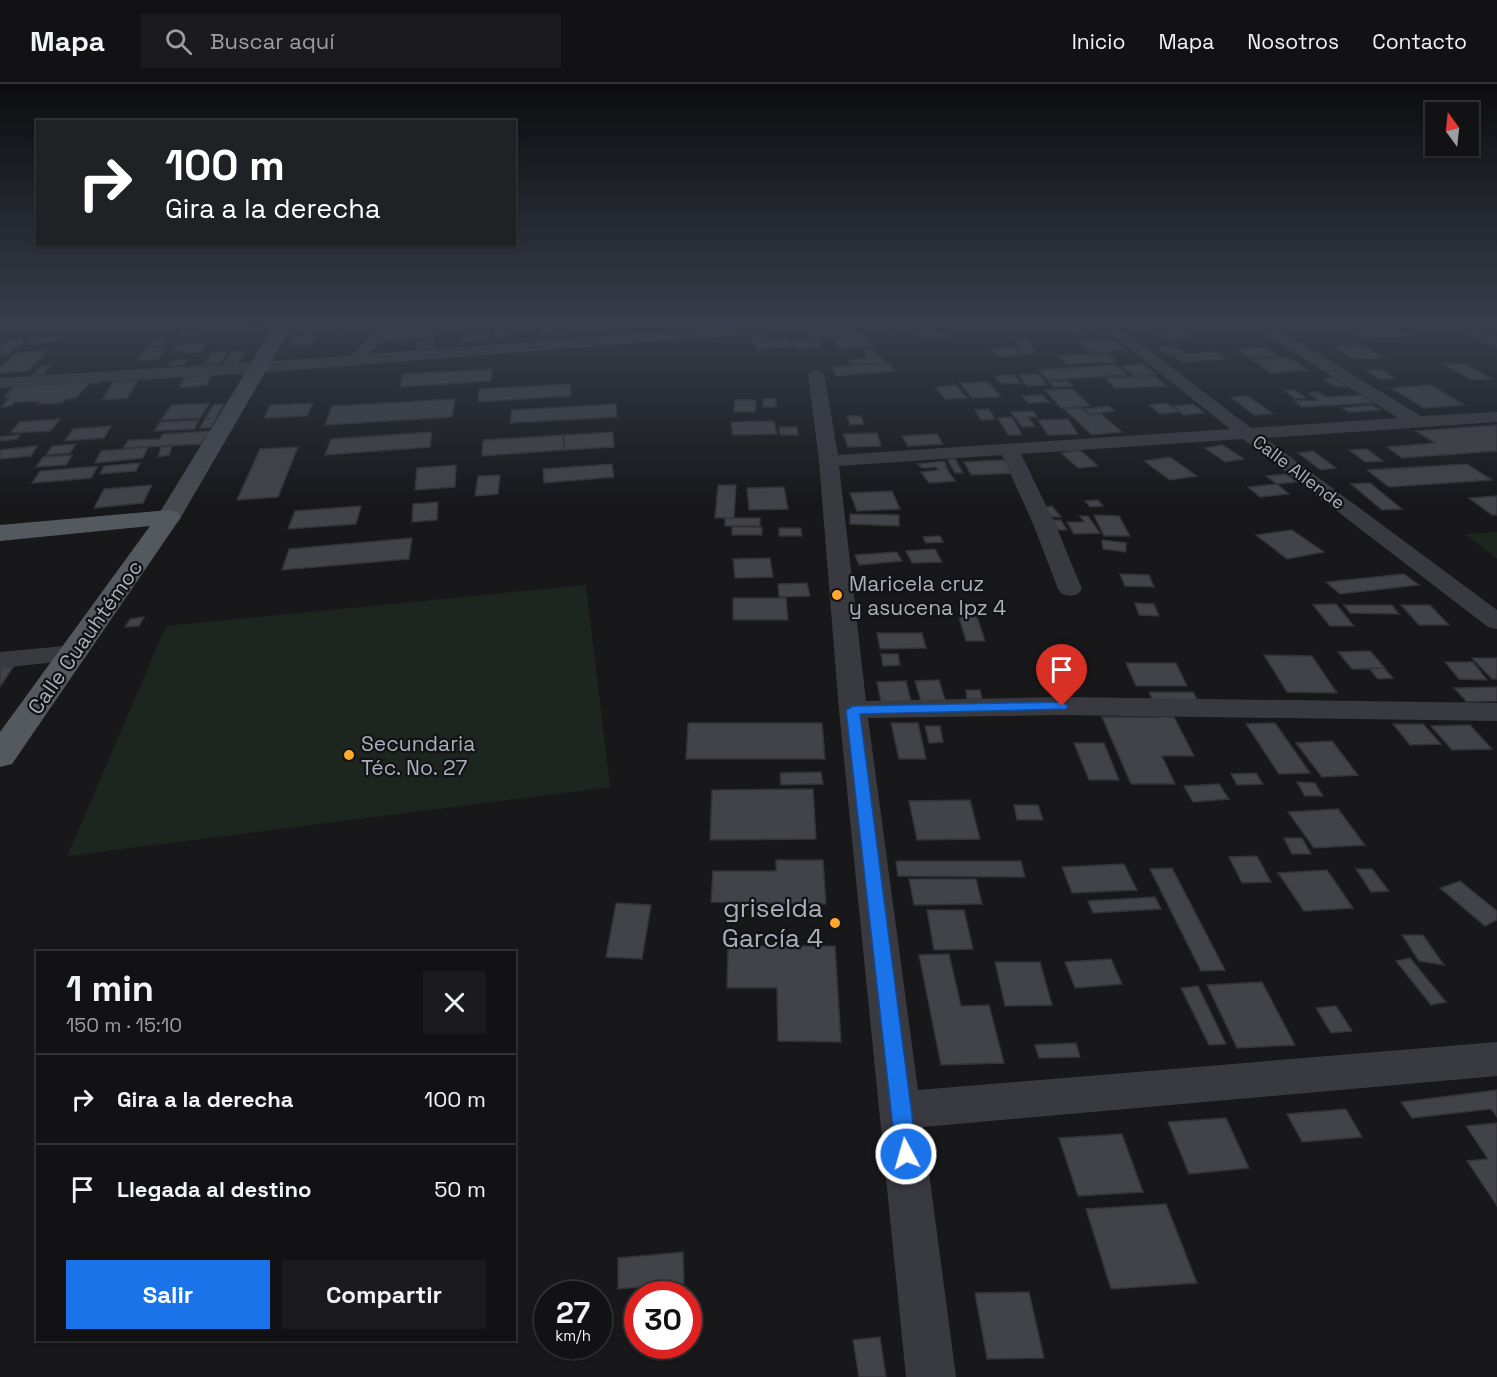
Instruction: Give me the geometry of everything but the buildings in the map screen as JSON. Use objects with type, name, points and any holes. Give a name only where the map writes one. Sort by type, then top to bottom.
[{"type":"main road","points":[[0,532],[169,517]]},
{"type":"main road","name":"Calle Cuauhtémoc","points":[[0,756],[169,517]]},
{"type":"street","points":[[0,383],[28,381]]},
{"type":"street","points":[[169,517],[249,381]]},
{"type":"street","points":[[817,381],[830,461],[853,710],[902,1110],[931,1377]]},
{"type":"street","name":"Calle Allende","points":[[1180,381],[1497,622]]},
{"type":"street","points":[[1351,381],[1417,422]]},
{"type":"street","points":[[830,461],[1497,417]]},
{"type":"street","points":[[1009,449],[1046,526],[1070,590]]},
{"type":"street","points":[[0,660],[75,653]]},
{"type":"street","points":[[853,710],[1062,706],[1497,712]]},
{"type":"street","points":[[902,1110],[1497,1059]]},
{"type":"shaded area","points":[[1497,532],[1497,559],[1465,534]]},
{"type":"shaded area","points":[[586,585],[610,787],[67,856],[166,626]]},
{"type":"place","name":"Maricela cruz y asucena lpz 4","points":[[837,595]]},
{"type":"place","name":"Secundaria Téc. No. 27","points":[[349,755]]},
{"type":"place","name":"griselda García 4","points":[[835,923]]},
{"type":"route","points":[[906,1154],[853,710],[1062,706]]}]
